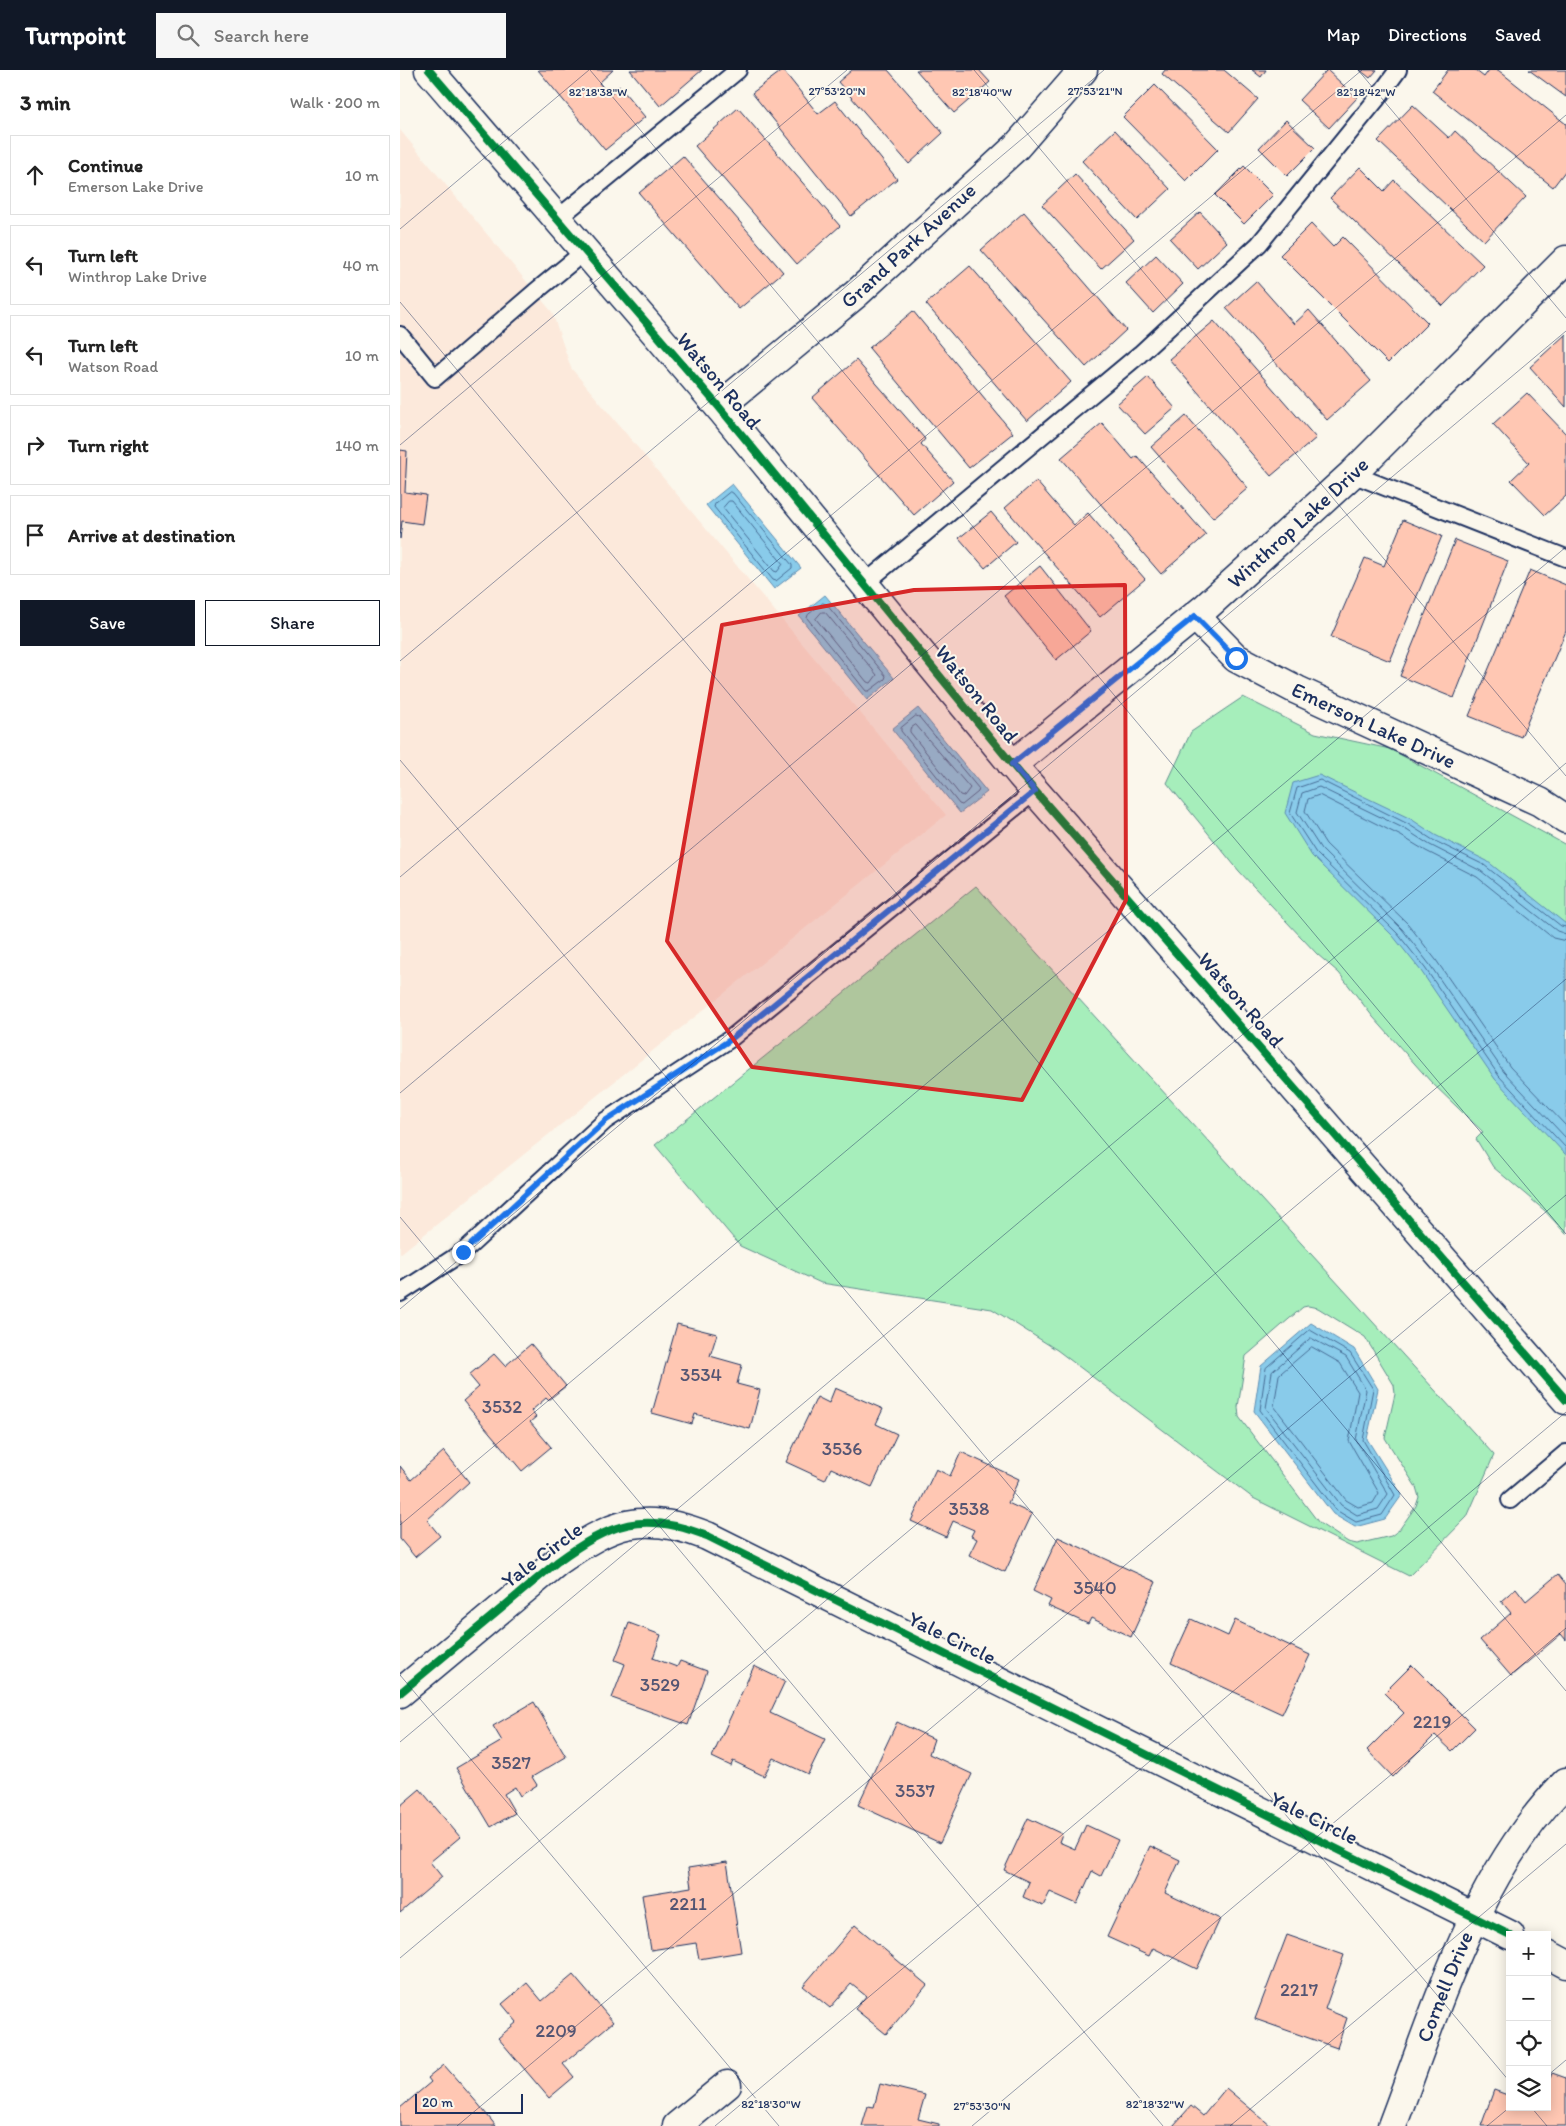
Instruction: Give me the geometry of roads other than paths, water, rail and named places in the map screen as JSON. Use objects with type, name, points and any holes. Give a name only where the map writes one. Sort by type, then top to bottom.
[{"type":"street","name":"Watson Road","points":[[429,70],[719,407],[1035,791],[1566,1400]]},
{"type":"street","name":"Grand Park Avenue","points":[[719,407],[856,294],[1016,147],[1083,70]]},
{"type":"street","name":"Winthrop Lake Drive","points":[[1012,764],[1195,616],[1352,474],[1566,260]]},
{"type":"street","name":"Emerson Lake Drive","points":[[1195,616],[1236,658],[1297,690],[1540,802],[1566,819]]},
{"type":"street","name":"Yale Circle","points":[[400,1693],[557,1562],[584,1542],[608,1529],[633,1523],[658,1522],[683,1526],[707,1536],[1506,1933]]},
{"type":"street","name":"Cornell Drive","points":[[1392,2126],[1453,1965],[1475,1918],[1525,1830],[1566,1782]]},
{"type":"street","points":[[1551,1956],[1566,1964]]},
{"type":"street","points":[[677,2126],[726,2085]]},
{"type":"lane","points":[[557,219],[738,70]]},
{"type":"lane","points":[[864,584],[1140,354],[1259,244],[1376,100],[1398,70]]},
{"type":"lane","points":[[400,335],[435,378],[585,252]]},
{"type":"lane","points":[[1352,474],[1566,558]]},
{"type":"lane","points":[[400,1293],[463,1252],[605,1121],[730,1040],[1035,791]]},
{"type":"lane","points":[[1510,1500],[1566,1453]]},
{"type":"water","points":[[732,484],[801,568],[774,589],[706,505]]},
{"type":"water","points":[[825,595],[894,678],[867,700],[799,616]]},
{"type":"water","points":[[918,708],[987,792],[960,813],[892,729]]},
{"type":"water","points":[[1319,775],[1411,819],[1435,835],[1487,861],[1566,924],[1566,1155],[1495,1079],[1421,971],[1393,936],[1312,856],[1285,813],[1293,783]]},
{"type":"water","points":[[1311,1323],[1354,1349],[1378,1389],[1367,1439],[1402,1495],[1385,1519],[1355,1527],[1333,1514],[1254,1411],[1261,1366]]}]
